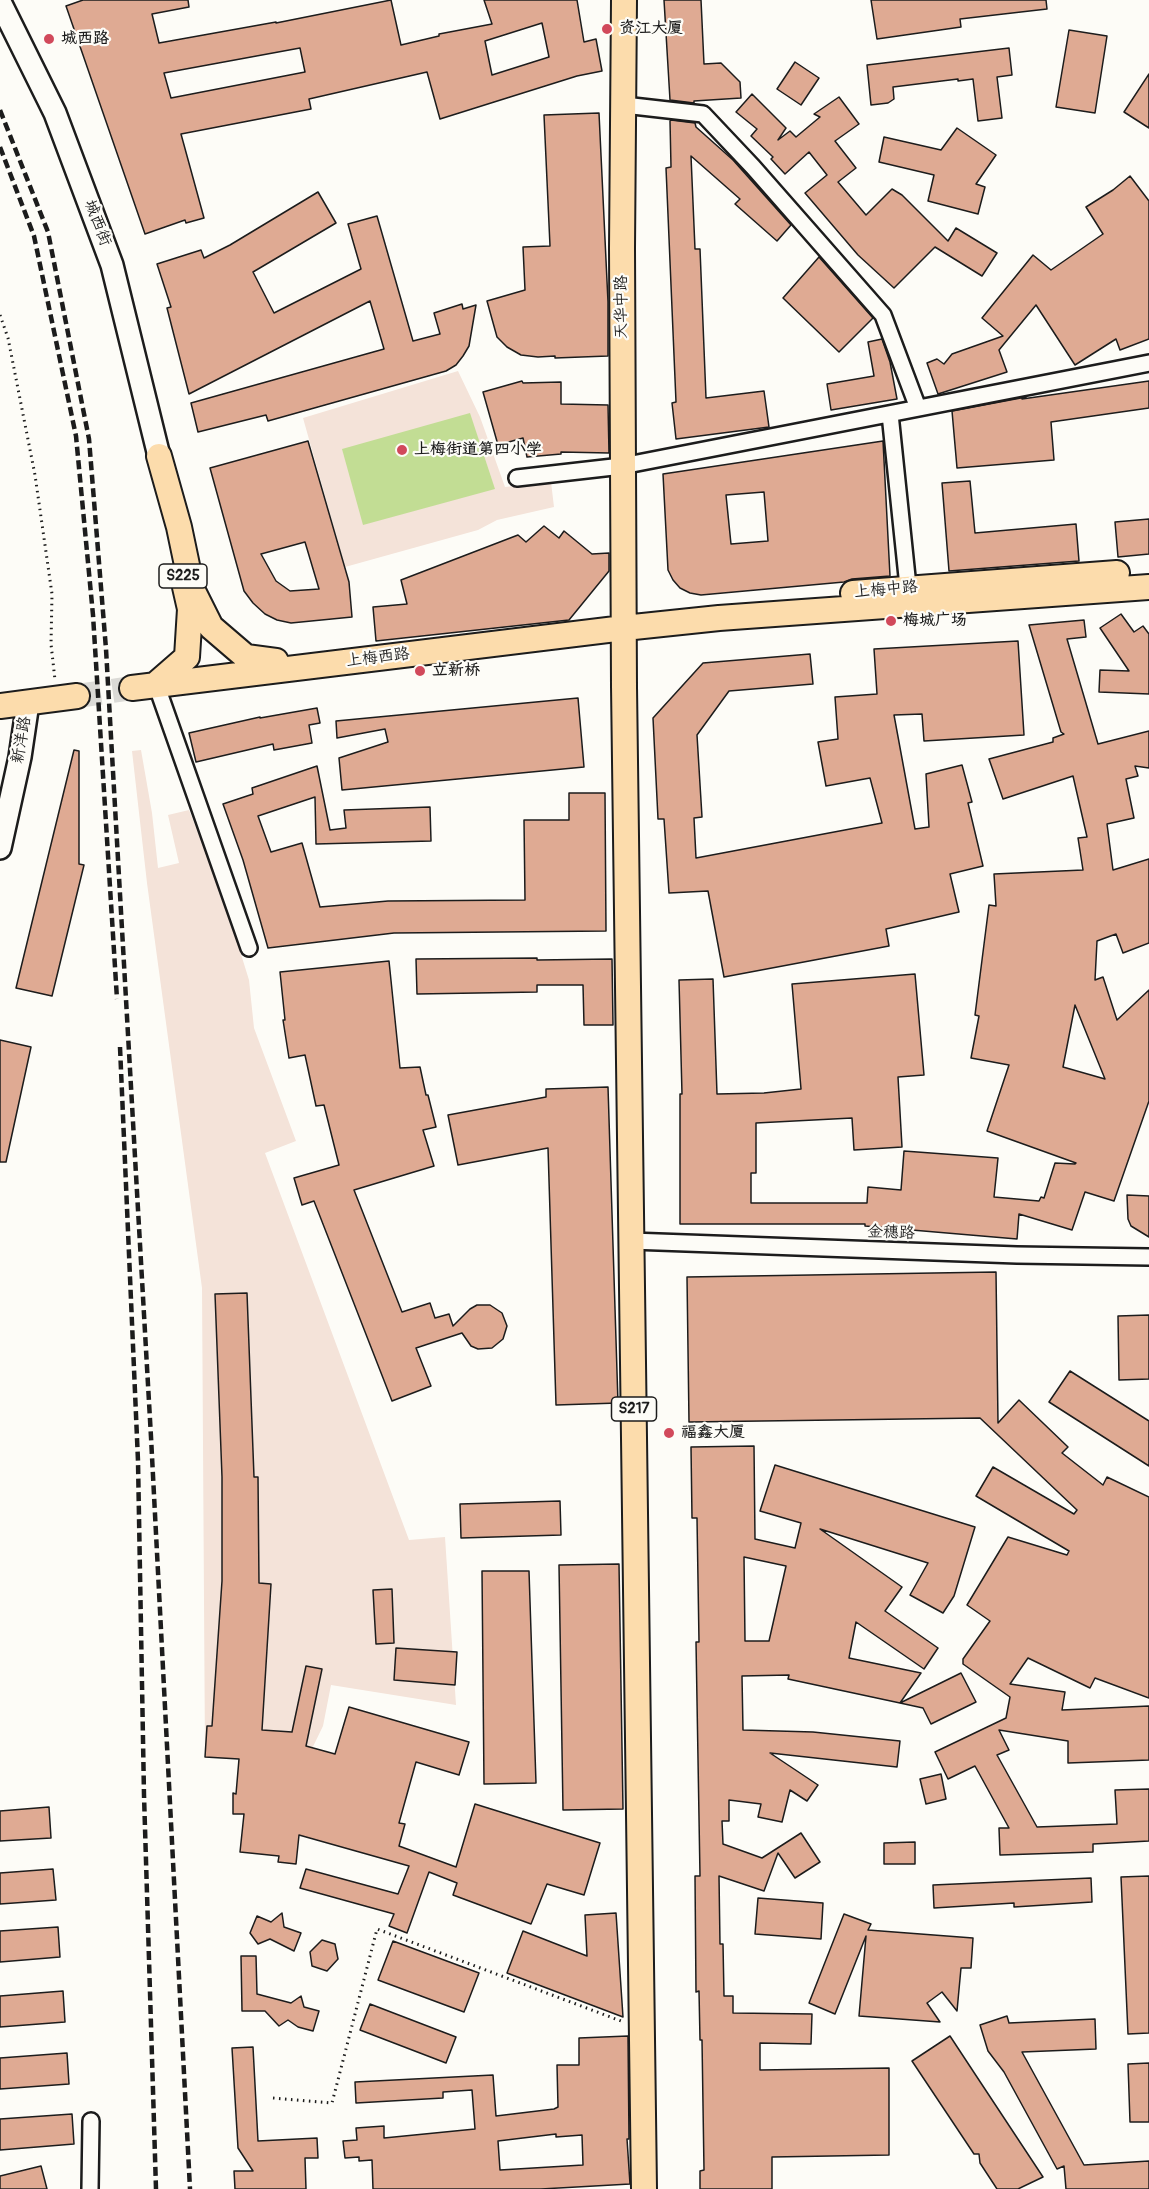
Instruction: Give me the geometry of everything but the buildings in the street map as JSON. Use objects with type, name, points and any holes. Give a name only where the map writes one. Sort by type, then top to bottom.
[{"type":"main road","name":"天华中路","points":[[624,0],[622,466],[624,621]]},
{"type":"main road","points":[[623,164],[624,0]]},
{"type":"main road","name":"城西街","points":[[0,2],[55,113],[112,265],[192,589],[212,627],[246,657],[310,666]]},
{"type":"main road","name":"城西街","points":[[156,684],[187,657],[190,609],[159,456]]},
{"type":"main road","name":"上梅中路","points":[[624,621],[719,618],[1149,570]]},
{"type":"main road","name":"上梅中路","points":[[909,596],[1149,587]]},
{"type":"main road","name":"上梅西路","points":[[132,688],[310,666],[624,621]]},
{"type":"main road","name":"S217","points":[[624,621],[644,2189]]},
{"type":"main road","points":[[0,706],[77,696]]},
{"type":"main road","name":"新洋路","points":[[0,848],[20,757],[28,703]]},
{"type":"street","points":[[624,105],[703,114],[753,167],[883,315],[918,408]]},
{"type":"street","points":[[518,477],[622,466],[1149,363]]},
{"type":"street","points":[[890,414],[909,596]]},
{"type":"street","points":[[156,684],[249,948]]},
{"type":"street","name":"金穗路","points":[[632,1241],[1017,1256],[1149,1257]]},
{"type":"street","points":[[90,2189],[92,2121]]},
{"type":"path","points":[[0,315],[8,338],[36,485],[52,594],[51,644],[56,684]]},
{"type":"path","points":[[273,2098],[332,2103],[377,1929],[642,2028]]},
{"type":"shaded area","name":"上梅街道第四小学","points":[[458,371],[480,417],[505,487],[551,482],[554,507],[497,520],[478,530],[345,567],[303,418]]},
{"type":"shaded area","points":[[141,750],[152,813],[158,868],[179,863],[168,815],[189,810],[222,893],[249,980],[254,1028],[296,1141],[265,1153],[409,1540],[445,1537],[456,1705],[331,1685],[323,1726],[306,1761],[205,1757],[202,1288],[147,883],[132,751]]},
{"type":"green space","points":[[470,413],[495,489],[363,525],[342,449]]},
{"type":"tunnel","points":[[77,696],[132,688]]},
{"type":"railway","points":[[0,110],[48,232],[89,439],[106,649],[151,1437],[190,2189]]},
{"type":"railway","points":[[0,147],[34,236],[76,436],[93,615],[117,999]]},
{"type":"railway","points":[[120,1047],[138,1461],[144,1795],[156,2189]]},
{"type":"place","name":"资江大厦","points":[[607,29]]},
{"type":"place","name":"城西路","points":[[49,39]]},
{"type":"place","name":"上梅街道第四小学","points":[[402,450]]},
{"type":"place","name":"梅城广场","points":[[891,621]]},
{"type":"place","name":"立新桥","points":[[420,671]]},
{"type":"place","name":"福鑫大厦","points":[[669,1433]]}]
